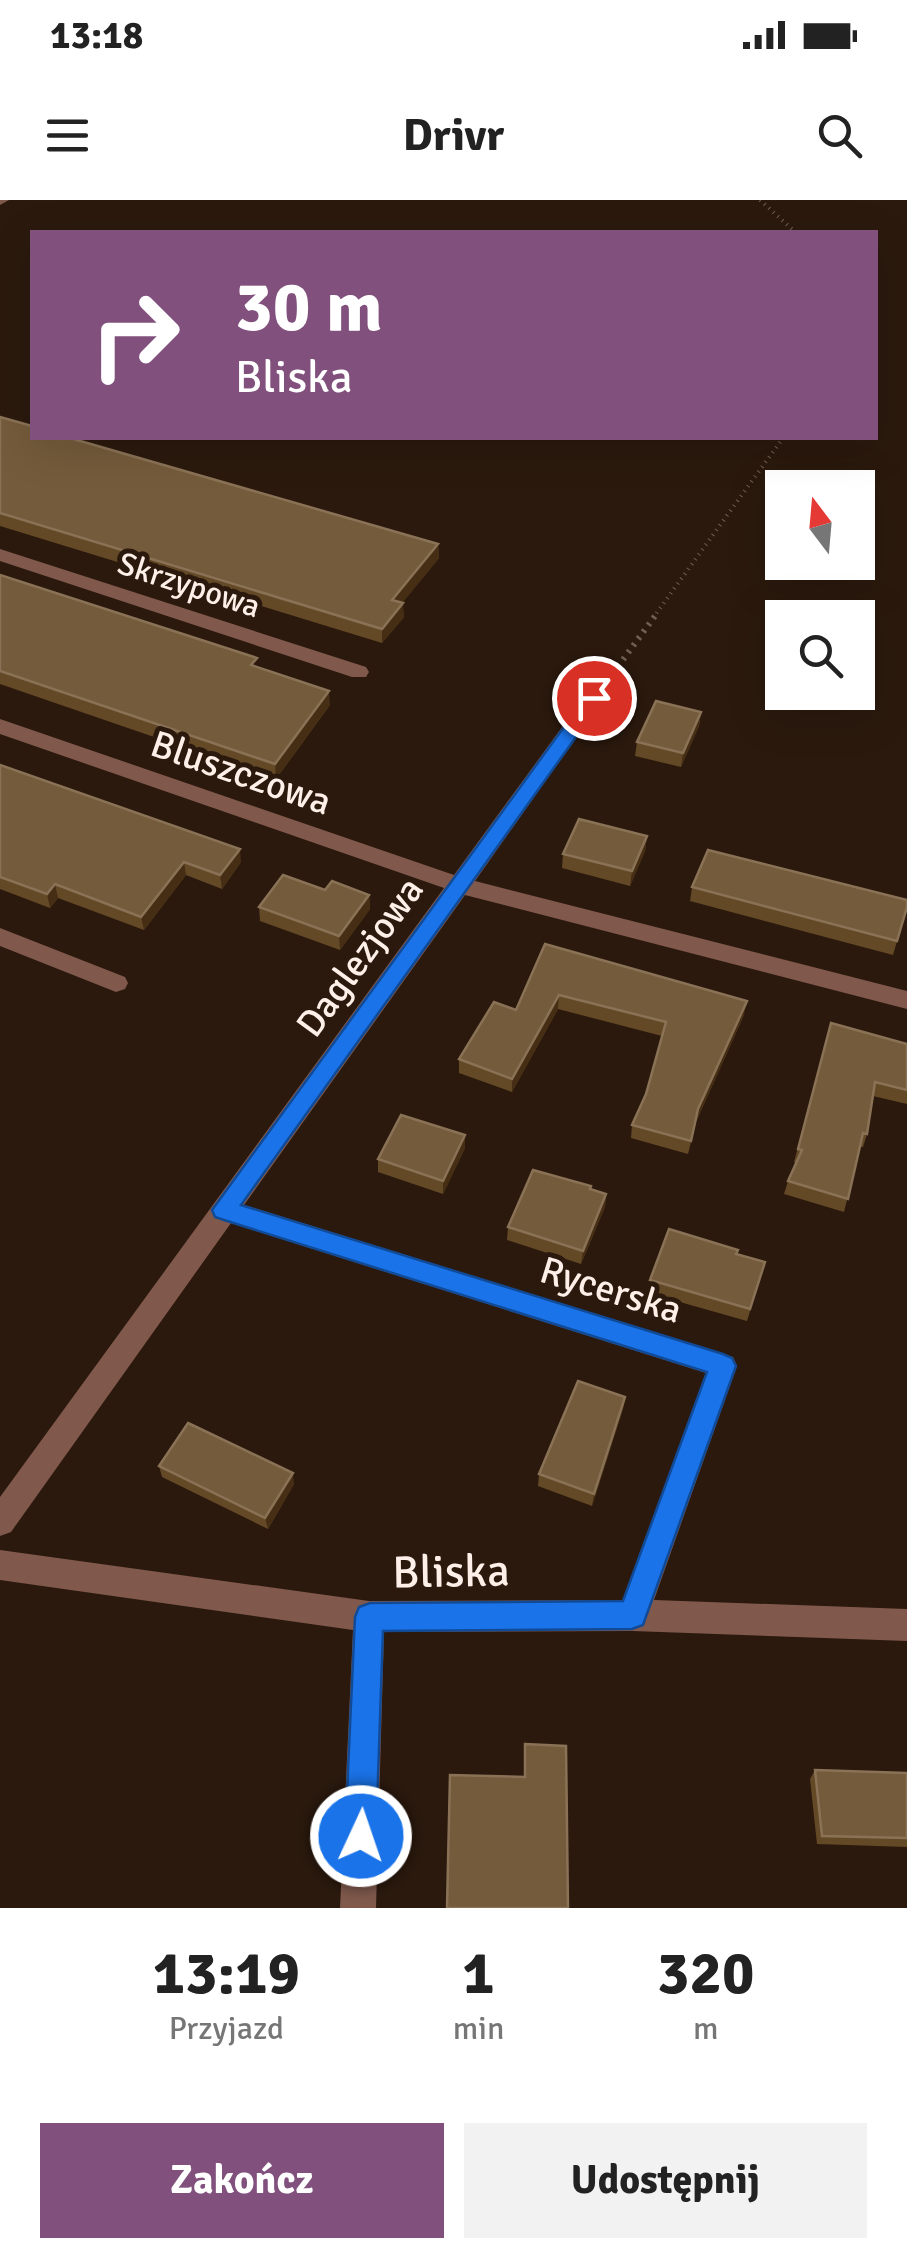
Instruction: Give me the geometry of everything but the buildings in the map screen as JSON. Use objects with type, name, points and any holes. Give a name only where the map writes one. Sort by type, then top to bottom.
[{"type":"street","name":"Skrzypowa","points":[[0,555],[358,672]]},
{"type":"street","name":"Daglezjowa","points":[[0,1522],[594,698]]},
{"type":"street","name":"Bluszczowa","points":[[0,726],[458,885],[907,1000]]},
{"type":"street","points":[[0,937],[116,982]]},
{"type":"street","name":"Rycerska","points":[[224,1210],[723,1366],[632,1615]]},
{"type":"street","name":"Bliska","points":[[0,1566],[370,1617],[632,1615],[907,1625]]},
{"type":"street","points":[[358,1908],[370,1617]]},
{"type":"path","points":[[760,200],[793,230]]},
{"type":"path","points":[[594,698],[782,440]]},
{"type":"route","points":[[361,1836],[370,1617],[632,1615],[723,1366],[224,1210],[594,698]]}]
